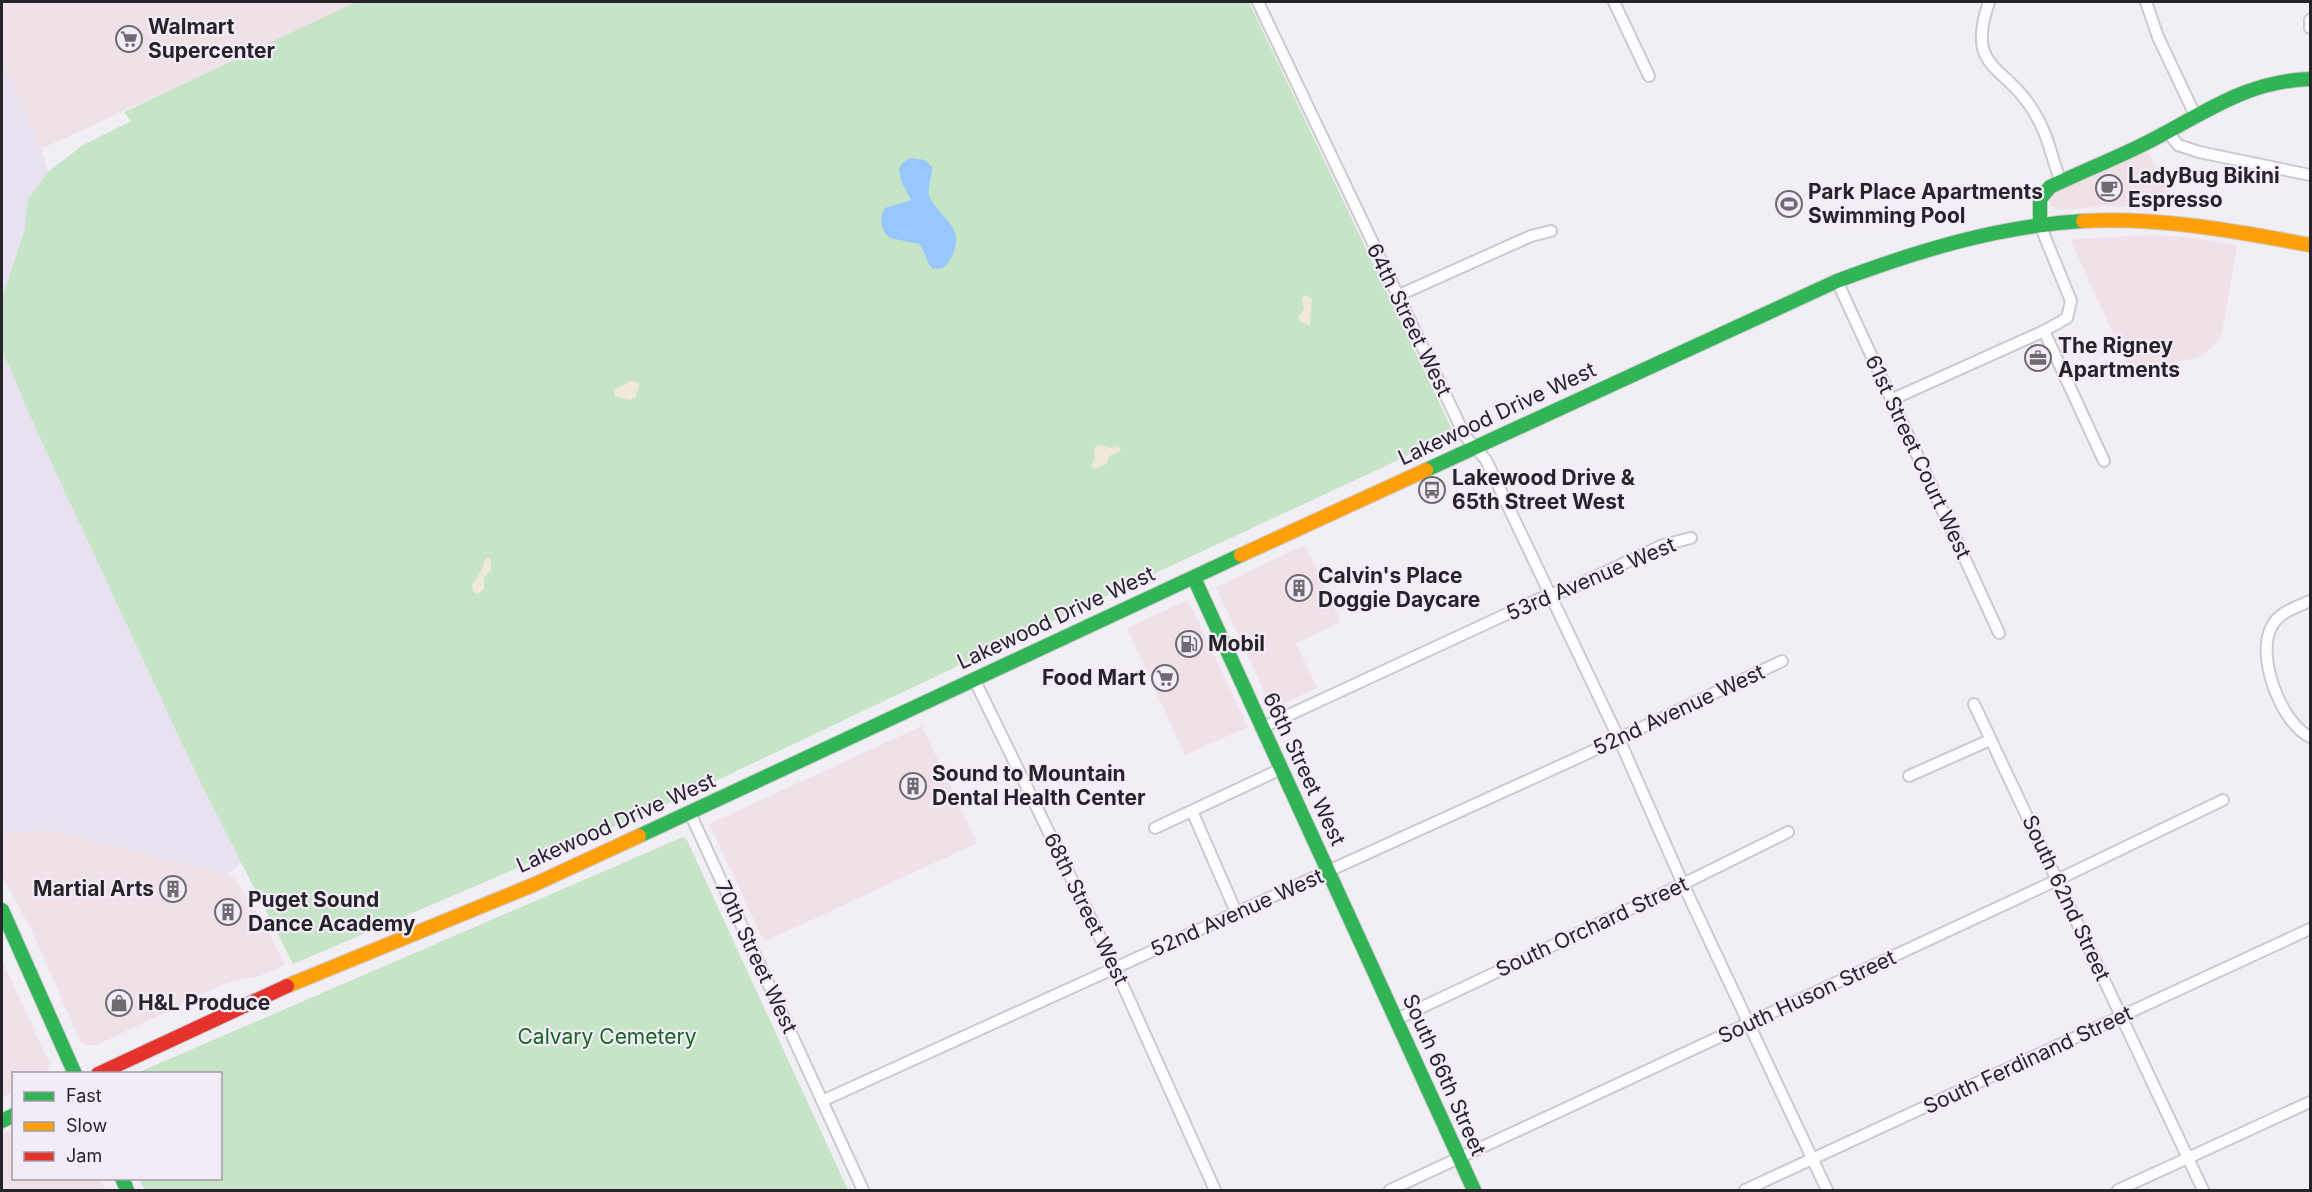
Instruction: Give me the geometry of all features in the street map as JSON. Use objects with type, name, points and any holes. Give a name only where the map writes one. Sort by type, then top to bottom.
[{"type":"main road","points":[[2040,225],[2038,206],[2046,189],[2258,85],[2310,79]]},
{"type":"main road","name":"Lakewood Drive West","points":[[102,1072],[270,993],[533,885],[1837,281],[1923,249],[1964,239],[2040,225],[2105,220],[2174,223],[2310,245]]},
{"type":"main road","name":"66th Street West","points":[[1194,578],[1376,977]]},
{"type":"main road","points":[[2,910],[74,1072]]},
{"type":"main road","name":"South 66th Street","points":[[1376,977],[1474,1191]]},
{"type":"street","name":"64th Street West","points":[[1258,2],[1465,436],[1486,460],[1619,739],[1683,885],[1827,1191]]},
{"type":"street","points":[[1614,2],[1649,76]]},
{"type":"street","points":[[1989,2],[1981,32],[1982,49],[1990,65],[2013,85],[2033,109],[2051,145],[2061,182]]},
{"type":"street","points":[[2146,2],[2158,38],[2195,115]]},
{"type":"street","points":[[2310,20],[2310,28]]},
{"type":"street","points":[[2167,131],[2178,145],[2199,152],[2310,175]]},
{"type":"street","points":[[1893,399],[2044,331],[2067,318],[2071,301],[2040,225]]},
{"type":"street","points":[[1397,296],[1531,236],[1551,231]]},
{"type":"street","name":"61st Street Court West","points":[[1837,281],[1999,633]]},
{"type":"street","points":[[2044,331],[2104,461]]},
{"type":"street","name":"53rd Avenue West","points":[[1262,728],[1550,594],[1565,591],[1663,545],[1691,538]]},
{"type":"street","points":[[2310,601],[2276,619],[2268,636],[2266,653],[2277,692],[2289,717],[2296,728],[2310,737]]},
{"type":"street","name":"52nd Avenue West","points":[[822,1101],[1619,739],[1782,661]]},
{"type":"street","name":"68th Street West","points":[[975,679],[1115,968],[1215,1191]]},
{"type":"street","name":"South 62nd Street","points":[[1974,704],[2202,1191]]},
{"type":"street","points":[[1910,776],[1990,740]]},
{"type":"street","points":[[1155,828],[1281,769]]},
{"type":"street","name":"South Huson Street","points":[[1390,1191],[2057,880],[2223,800]]},
{"type":"street","points":[[1192,811],[1236,912]]},
{"type":"street","name":"70th Street West","points":[[690,813],[863,1191]]},
{"type":"street","name":"South Orchard Street","points":[[1395,1020],[1683,885],[1788,832]]},
{"type":"street","name":"South Ferdinand Street","points":[[1745,1191],[2310,929]]},
{"type":"street","points":[[2118,1191],[2310,1102]]},
{"type":"shaded area","points":[[2,2],[360,2],[41,149],[2,60]]},
{"type":"shaded area","points":[[2,60],[41,149],[48,172],[28,199],[24,232],[2,298]]},
{"type":"shaded area","points":[[2147,150],[2176,208],[2110,206],[2059,210],[2051,206],[2049,200],[2051,193]]},
{"type":"shaded area","points":[[2152,235],[2195,238],[2237,245],[2222,333],[2217,343],[2199,357],[2131,373],[2070,239]]},
{"type":"shaded area","points":[[2,350],[38,434],[200,782],[241,863],[228,874],[53,831],[2,832]]},
{"type":"shaded area","points":[[1305,545],[1341,622],[1296,643],[1317,688],[1272,709],[1216,587]]},
{"type":"shaded area","points":[[1188,600],[1248,727],[1185,755],[1127,628]]},
{"type":"shaded area","points":[[922,726],[977,843],[764,942],[709,824]]},
{"type":"shaded area","points":[[10,830],[53,831],[228,874],[235,880],[263,921],[285,965],[259,976],[223,984],[97,1045],[86,1045],[80,1041],[31,929],[2,876],[2,832]]},
{"type":"shaded area","points":[[2,960],[50,1064],[47,1072],[12,1072],[12,1093],[2,1098]]},
{"type":"shaded area","points":[[12,1130],[12,1180],[101,1180],[106,1190],[2,1190],[2,1135]]},
{"type":"green space","points":[[356,2],[1249,2],[1454,434],[667,804],[293,964],[200,782],[38,434],[2,350],[2,298],[24,232],[28,199],[48,172],[83,145],[131,121],[124,112]]},
{"type":"green space","name":"Calvary Cemetery","points":[[683,837],[687,840],[848,1190],[145,1190],[140,1180],[222,1180],[222,1072],[139,1072]]},
{"type":"sand","points":[[1306,295],[1312,299],[1310,326],[1301,322],[1298,317],[1304,309],[1302,298]]},
{"type":"sand","points":[[631,381],[640,383],[635,398],[630,400],[614,396],[615,389]]},
{"type":"sand","points":[[1100,444],[1110,448],[1118,446],[1121,451],[1109,456],[1106,464],[1094,469],[1091,465],[1095,459],[1094,448]]},
{"type":"sand","points":[[486,558],[491,560],[491,570],[484,578],[484,589],[477,594],[473,591],[472,585]]},
{"type":"water","points":[[911,158],[925,160],[932,167],[929,195],[955,232],[956,240],[952,257],[943,268],[933,269],[919,244],[890,238],[882,228],[881,220],[885,208],[911,200],[901,181],[899,169],[903,162]]},
{"type":"traffic: fast","points":[[2040,225],[2040,199],[2050,187],[2138,147],[2246,92],[2287,81],[2310,79]]},
{"type":"traffic: fast","points":[[1426,470],[1837,281],[1928,250],[1989,234],[2083,221]]},
{"type":"traffic: fast","points":[[639,836],[1241,555]]},
{"type":"traffic: fast","points":[[1194,578],[1474,1190]]},
{"type":"traffic: fast","points":[[2,910],[74,1072]]},
{"type":"traffic: fast","points":[[2,1121],[12,1116]]},
{"type":"traffic: fast","points":[[123,1180],[127,1190]]},
{"type":"traffic: slow","points":[[2083,221],[2169,223],[2226,230],[2310,245]]},
{"type":"traffic: slow","points":[[1241,555],[1426,470]]},
{"type":"traffic: slow","points":[[287,986],[533,885],[639,836]]},
{"type":"traffic: jam","points":[[102,1072],[287,986]]},
{"type":"place","name":"Walmart Supercenter","points":[[129,39]]},
{"type":"place","name":"LadyBug Bikini Espresso","points":[[2109,188]]},
{"type":"place","name":"Park Place Apartments Swimming Pool","points":[[1789,204]]},
{"type":"place","name":"The Rigney Apartments","points":[[2038,358]]},
{"type":"place","name":"Lakewood Drive & 65th Street West","points":[[1432,490]]},
{"type":"place","name":"Calvin's Place Doggie Daycare","points":[[1299,588]]},
{"type":"place","name":"Mobil","points":[[1189,644]]},
{"type":"place","name":"Food Mart","points":[[1165,678]]},
{"type":"place","name":"Sound to Mountain Dental Health Center","points":[[913,786]]},
{"type":"place","name":"Martial Arts","points":[[173,889]]},
{"type":"place","name":"Puget Sound Dance Academy","points":[[228,912]]},
{"type":"place","name":"H&L Produce","points":[[119,1003]]}]
